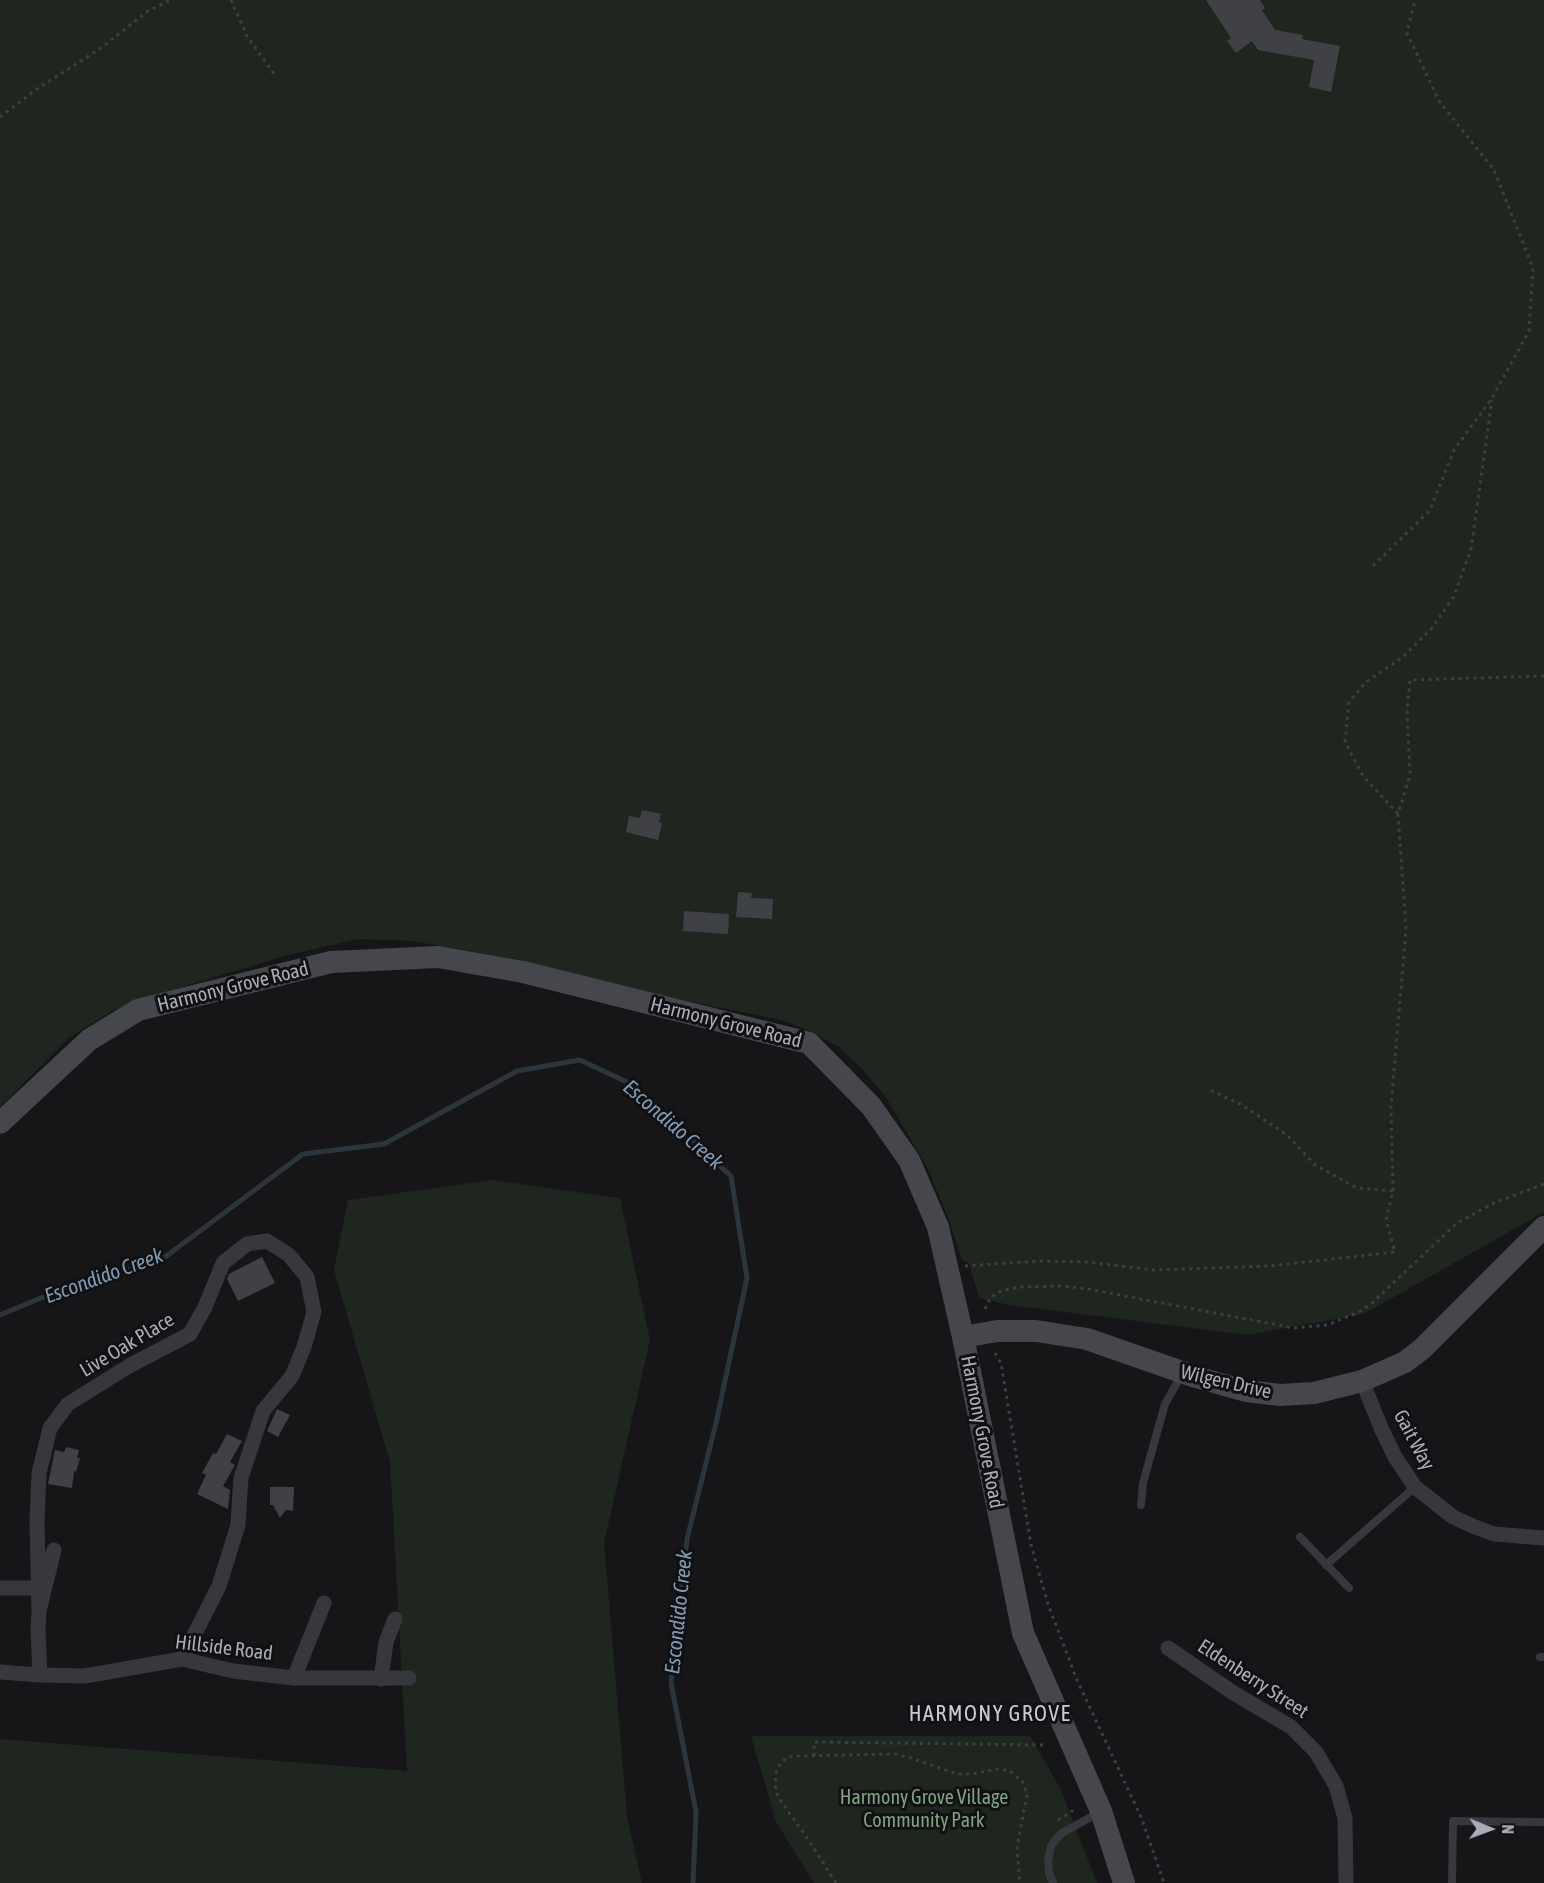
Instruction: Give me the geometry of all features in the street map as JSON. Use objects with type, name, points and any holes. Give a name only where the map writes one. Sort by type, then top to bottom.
[{"type":"main road","name":"Harmony Grove Road","points":[[0,1124],[89,1040],[138,1010],[331,962],[438,957],[522,972],[809,1043],[871,1106],[909,1160],[938,1227],[963,1337],[1023,1634],[1101,1811],[1124,1883]]},
{"type":"main road","name":"Wilgen Drive","points":[[963,1337],[997,1331],[1036,1331],[1088,1339],[1183,1373],[1246,1390],[1280,1395],[1314,1393],[1362,1381],[1405,1362],[1422,1349],[1544,1227]]},
{"type":"street","name":"Live Oak Place","points":[[39,1611],[39,1473],[50,1428],[68,1404],[129,1366],[190,1334],[205,1306],[223,1263],[247,1244],[267,1241],[289,1255],[307,1277],[314,1312],[304,1347],[292,1376],[264,1411],[241,1478],[237,1525],[219,1586],[182,1659]]},
{"type":"street","name":"Gait Way","points":[[1362,1381],[1395,1457],[1415,1487],[1453,1517],[1475,1527],[1494,1534],[1544,1538]]},
{"type":"street","points":[[40,1675],[39,1611],[54,1550]]},
{"type":"street","points":[[0,1588],[38,1588]]},
{"type":"street","points":[[294,1678],[324,1603]]},
{"type":"street","points":[[381,1679],[386,1642],[395,1619]]},
{"type":"street","name":"Eldenberry Street","points":[[1168,1648],[1232,1692],[1291,1726],[1316,1752],[1336,1786],[1345,1818],[1346,1883]]},
{"type":"street","name":"Hillside Road","points":[[0,1672],[85,1676],[182,1659],[233,1671],[294,1678],[409,1678]]},
{"type":"lane","points":[[1140,1505],[1143,1483],[1165,1404],[1183,1373]]},
{"type":"lane","points":[[1326,1565],[1415,1487]]},
{"type":"lane","points":[[1300,1537],[1348,1588]]},
{"type":"lane","points":[[1053,1883],[1048,1861],[1051,1846],[1062,1833],[1101,1811]]},
{"type":"lane","points":[[1452,1883],[1453,1821],[1544,1822]]},
{"type":"path","points":[[0,117],[37,89],[101,48],[148,12],[170,0]]},
{"type":"path","points":[[231,0],[247,36],[274,74]]},
{"type":"path","points":[[1373,566],[1430,510],[1454,450],[1492,398],[1529,331],[1533,268],[1494,170],[1439,101],[1407,33],[1415,0]]},
{"type":"path","points":[[1398,814],[1363,776],[1345,742],[1349,702],[1366,682],[1403,657],[1432,628],[1454,596],[1471,549],[1492,398]]},
{"type":"path","points":[[947,1268],[1040,1262],[1087,1262],[1154,1270],[1269,1266],[1395,1252],[1386,1220],[1393,1191],[1391,1106],[1406,930],[1398,814],[1410,775],[1407,712],[1410,680],[1544,676]]},
{"type":"path","points":[[1208,1089],[1242,1105],[1287,1135],[1315,1165],[1323,1170],[1357,1188],[1393,1191]]},
{"type":"path","points":[[985,1308],[990,1298],[1001,1291],[1019,1287],[1063,1286],[1088,1288],[1294,1328],[1327,1325],[1359,1312],[1371,1304],[1457,1223],[1494,1203],[1544,1184]]},
{"type":"path","points":[[995,1353],[1001,1363],[1032,1545],[1048,1605],[1077,1680],[1141,1817],[1164,1883]]},
{"type":"path","points":[[814,1756],[814,1742],[1044,1745]]},
{"type":"path","points":[[836,1883],[776,1792],[776,1773],[786,1758],[894,1754],[957,1774],[972,1774],[997,1769],[1015,1774],[1023,1782],[1027,1795],[1017,1847],[1020,1883]]},
{"type":"green space","points":[[0,0],[1544,0],[1544,1212],[1364,1314],[1247,1335],[1009,1305],[979,1298],[969,1263],[962,1260],[948,1217],[926,1165],[885,1096],[839,1047],[809,1030],[777,1019],[686,1001],[484,954],[413,941],[357,939],[289,955],[165,992],[112,1011],[70,1037],[0,1107]]},
{"type":"green space","points":[[492,1180],[620,1198],[650,1340],[604,1543],[627,1817],[642,1883],[0,1883],[0,1739],[407,1771],[390,1462],[334,1270],[348,1200]]},
{"type":"green space","name":"Harmony Grove Village Community Park","points":[[751,1736],[1030,1736],[1060,1788],[1097,1883],[814,1883],[776,1822]]},
{"type":"building","points":[[1206,0],[1260,0],[1265,8],[1262,10],[1275,30],[1303,35],[1302,39],[1340,46],[1331,92],[1309,87],[1314,60],[1258,50],[1252,41],[1236,53],[1227,41],[1231,38]]},
{"type":"building","points":[[642,810],[661,814],[659,822],[662,823],[658,840],[626,832],[629,816],[640,818]]},
{"type":"building","points":[[738,892],[752,893],[751,898],[773,899],[772,919],[736,917]]},
{"type":"building","points":[[684,911],[729,914],[728,934],[683,931]]},
{"type":"building","points":[[262,1257],[275,1283],[238,1301],[227,1279],[229,1274]]},
{"type":"building","points":[[277,1409],[290,1415],[278,1437],[267,1431]]},
{"type":"building","points":[[227,1434],[242,1441],[230,1462],[235,1465],[223,1486],[230,1490],[228,1509],[197,1494],[206,1475],[202,1473]]},
{"type":"building","points":[[66,1447],[79,1450],[77,1458],[80,1458],[76,1472],[74,1471],[72,1488],[48,1484],[55,1450],[64,1452]]},
{"type":"building","points":[[270,1487],[294,1487],[293,1511],[286,1510],[280,1518],[273,1505],[270,1505]]},
{"type":"waterway","name":"Escondido Creek","points":[[0,1315],[53,1293],[161,1260],[303,1154],[384,1144],[517,1071],[580,1060],[633,1085],[731,1176],[747,1278],[716,1423],[687,1539],[671,1683],[696,1812],[693,1883]]},
{"type":"district","name":"HARMONY GROVE","points":[[990,1714]]}]
